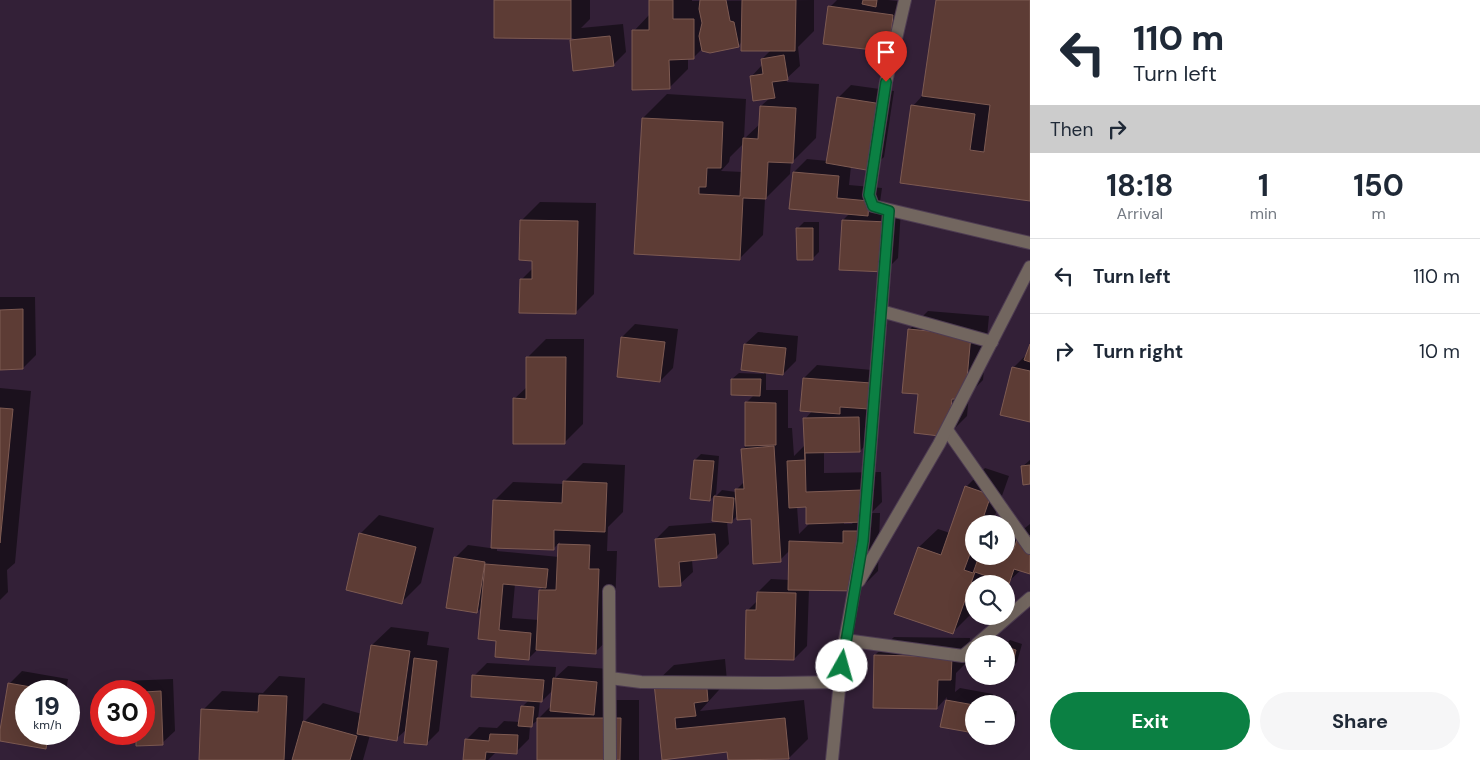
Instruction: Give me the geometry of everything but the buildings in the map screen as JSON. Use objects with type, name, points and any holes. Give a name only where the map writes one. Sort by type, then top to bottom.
[{"type":"street","points":[[905,0],[886,82],[869,195],[873,206],[1030,243]]},
{"type":"street","points":[[832,760],[845,640],[863,541],[889,211]]},
{"type":"street","points":[[854,590],[946,430],[1030,267]]},
{"type":"street","points":[[881,311],[992,342]]},
{"type":"street","points":[[946,430],[1030,548]]},
{"type":"street","points":[[609,591],[610,760]]},
{"type":"street","points":[[987,635],[1030,598]]},
{"type":"street","points":[[845,640],[963,656],[965,654]]},
{"type":"street","points":[[610,678],[641,682],[840,682]]},
{"type":"route","points":[[842,666],[863,541],[879,346],[889,211],[873,206],[869,195],[886,82]]}]
